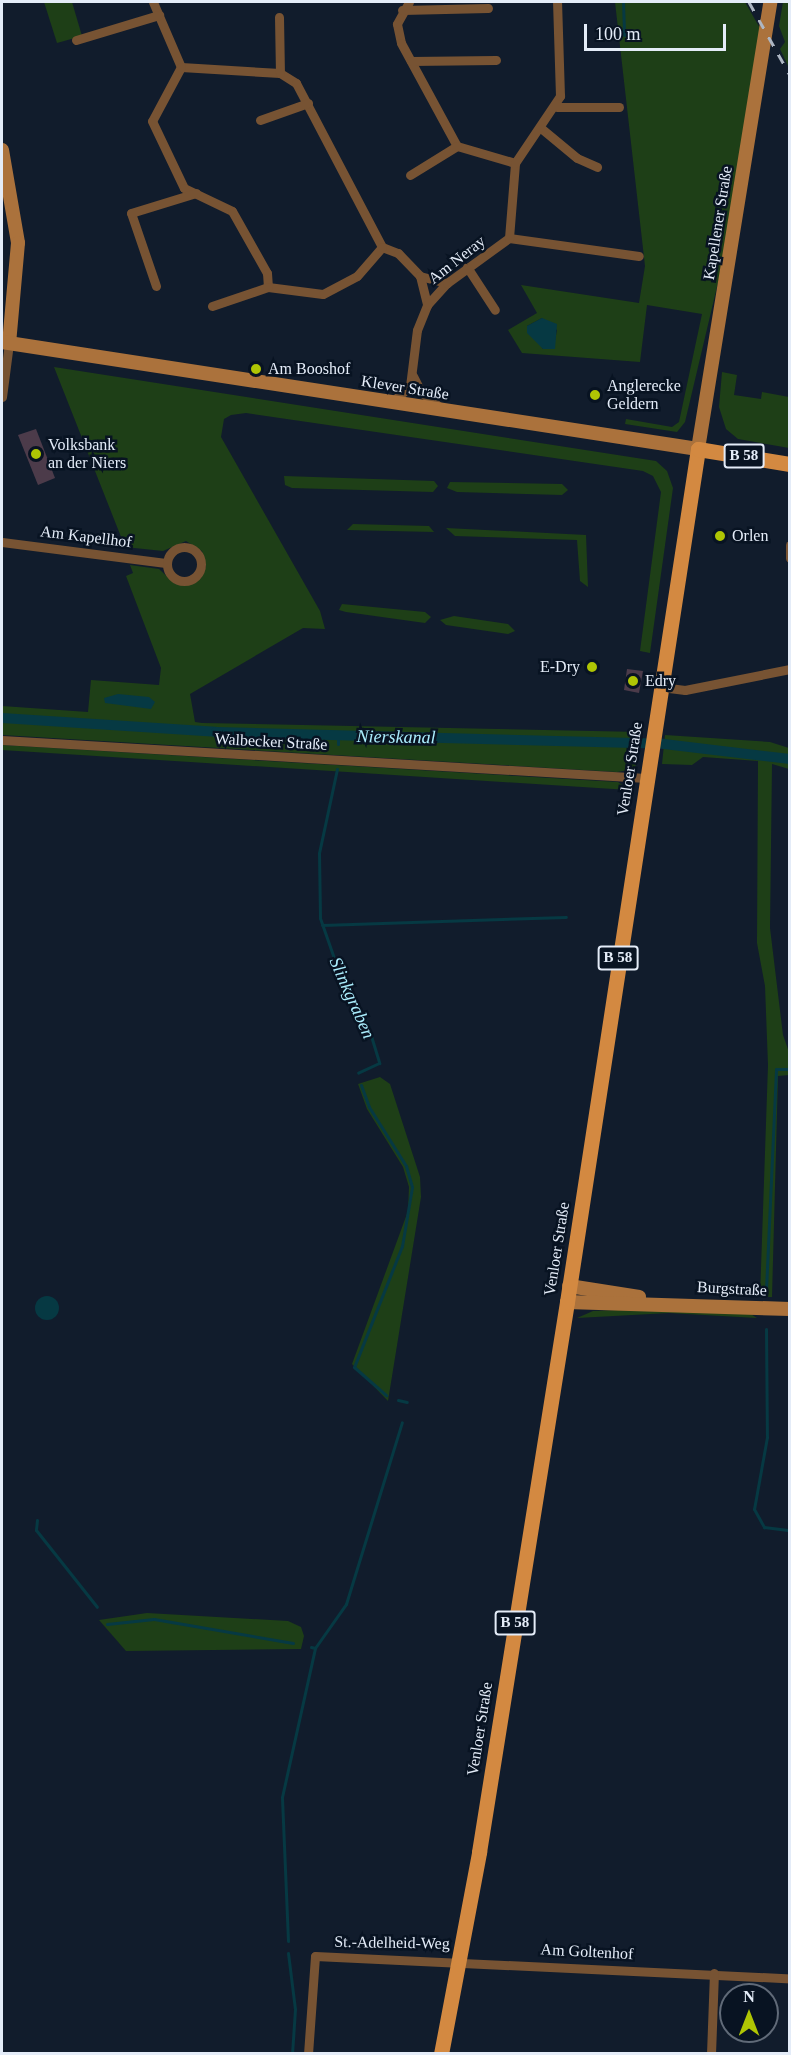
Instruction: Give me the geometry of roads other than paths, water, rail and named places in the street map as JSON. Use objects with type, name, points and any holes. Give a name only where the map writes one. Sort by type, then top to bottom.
[{"type":"main road","name":"Kapellener Straße","points":[[698,449],[770,2]]},
{"type":"main road","points":[[2,150],[18,270],[5,343]]},
{"type":"main road","name":"Klever Straße","points":[[5,343],[698,449]]},
{"type":"main road","name":"B 58","points":[[698,449],[789,464]]},
{"type":"main road","name":"Venloer Straße","points":[[441,2054],[459,1959],[567,1302],[698,449]]},
{"type":"main road","name":"Burgstraße","points":[[569,1286],[673,1302]]},
{"type":"main road","name":"Burgstraße","points":[[567,1302],[673,1302],[789,1309]]},
{"type":"street","points":[[153,2],[181,67]]},
{"type":"street","points":[[409,2],[402,10],[399,34],[457,146],[515,163],[557,107],[561,87],[557,2]]},
{"type":"street","points":[[402,10],[488,8]]},
{"type":"street","points":[[76,40],[159,15]]},
{"type":"street","points":[[279,16],[280,73]]},
{"type":"street","points":[[411,61],[496,60]]},
{"type":"street","points":[[181,67],[280,73],[296,83],[382,247],[398,253],[420,276],[427,305]]},
{"type":"street","points":[[181,67],[152,121],[184,188],[232,211],[267,273],[268,287]]},
{"type":"street","points":[[260,120],[308,103]]},
{"type":"street","points":[[557,107],[619,107]]},
{"type":"street","points":[[542,129],[577,158],[597,167]]},
{"type":"street","points":[[410,175],[457,146]]},
{"type":"street","name":"Am Neray","points":[[509,238],[515,163]]},
{"type":"street","points":[[156,286],[131,213],[196,193]]},
{"type":"street","name":"Am Neray","points":[[413,376],[417,330],[427,305],[447,283],[509,238],[639,256]]},
{"type":"street","points":[[212,306],[268,287],[322,294],[357,276],[382,247]]},
{"type":"street","points":[[467,267],[495,310]]},
{"type":"street","points":[[420,276],[447,283]]},
{"type":"street","points":[[2,397],[5,343]]},
{"type":"street","points":[[388,402],[404,395],[413,376]]},
{"type":"street","points":[[413,376],[421,393],[445,411]]},
{"type":"street","name":"Am Kapellhof","points":[[2,533],[2,542],[166,563]]},
{"type":"street","points":[[789,545],[789,558]]},
{"type":"street","points":[[661,687],[685,690],[789,669]]},
{"type":"street","name":"Walbecker Straße","points":[[2,740],[646,778]]},
{"type":"street","name":"St.-Adelheid-Weg","points":[[308,2054],[315,1956],[459,1959]]},
{"type":"street","name":"Am Goltenhof","points":[[459,1959],[789,1978]]},
{"type":"street","points":[[711,2054],[714,1973]]},
{"type":"waterway","points":[[623,2],[624,35]]},
{"type":"waterway","name":"Nierskanal","points":[[2,718],[216,732],[664,744],[790,759]]},
{"type":"waterway","points":[[338,736],[338,744]]},
{"type":"waterway","name":"Slinkgraben","points":[[337,769],[319,853],[320,918],[343,984],[368,1026],[379,1063],[358,1073]]},
{"type":"waterway","points":[[322,925],[566,917]]},
{"type":"waterway","points":[[766,1290],[776,1069],[790,1069]]},
{"type":"waterway","points":[[361,1085],[369,1107],[406,1166],[412,1187],[402,1246],[354,1367],[386,1395]]},
{"type":"waterway","points":[[766,1329],[767,1437],[754,1509],[764,1527],[790,1530]]},
{"type":"waterway","points":[[398,1400],[407,1402]]},
{"type":"waterway","points":[[311,1647],[315,1648],[346,1604],[402,1422]]},
{"type":"waterway","points":[[37,1520],[36,1530],[97,1607]]},
{"type":"waterway","points":[[107,1624],[154,1619],[293,1643]]},
{"type":"waterway","points":[[288,1941],[282,1797],[315,1648]]},
{"type":"waterway","points":[[288,1953],[295,2009],[292,2054]]},
{"type":"railway","points":[[749,2],[790,75]]},
{"type":"place","name":"Am Booshof","points":[[256,369]]},
{"type":"place","name":"Anglerecke Geldern","points":[[595,395]]},
{"type":"place","name":"Volksbank an der Niers","points":[[36,454]]},
{"type":"place","name":"Orlen","points":[[720,536]]},
{"type":"place","name":"E-Dry","points":[[592,667]]},
{"type":"place","name":"Edry","points":[[633,681]]}]
